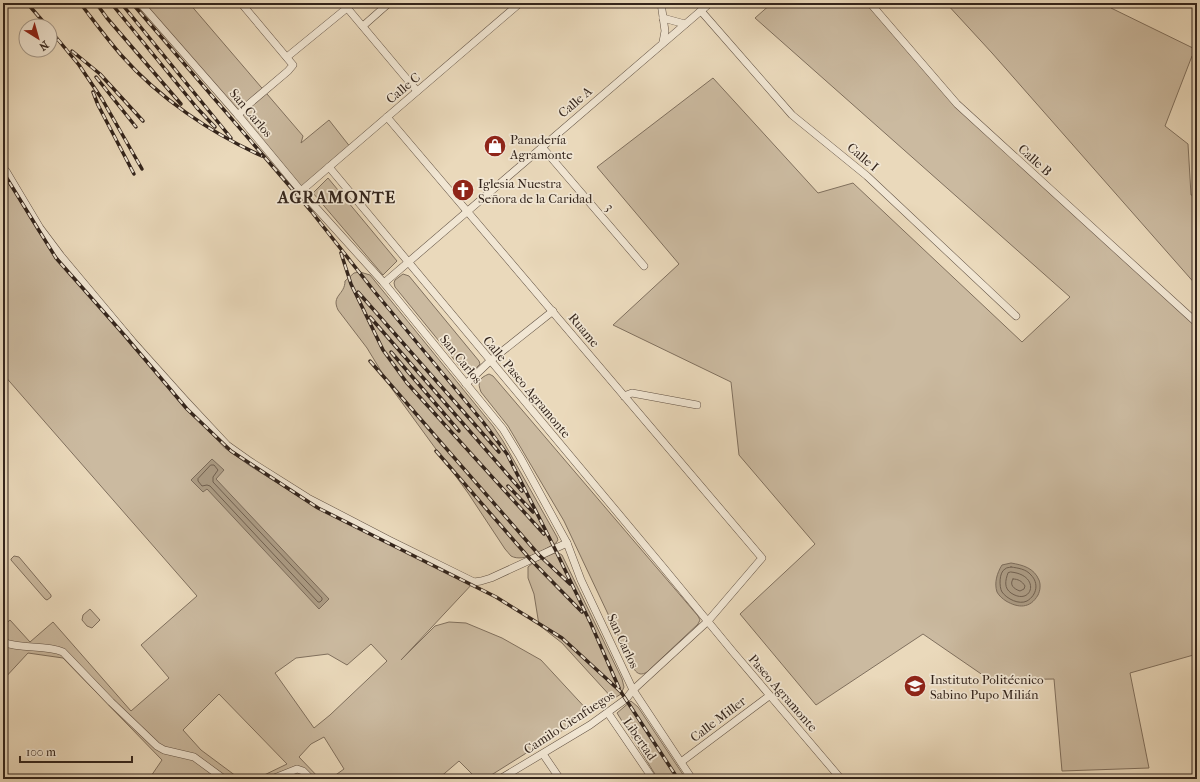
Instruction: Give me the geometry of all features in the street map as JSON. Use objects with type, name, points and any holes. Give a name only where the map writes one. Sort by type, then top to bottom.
[{"type":"street","name":"San Carlos","points":[[140,3],[238,115],[301,191],[384,283],[502,429],[520,457],[567,543],[581,580],[633,690],[692,779]]},
{"type":"street","points":[[238,115],[293,65],[241,3]]},
{"type":"street","points":[[363,26],[389,3]]},
{"type":"street","name":"Calle C","points":[[301,191],[519,3]]},
{"type":"street","points":[[661,3],[665,31],[663,42]]},
{"type":"street","name":"Calle A","points":[[384,283],[710,3]]},
{"type":"street","name":"Calle B","points":[[870,3],[956,104],[1197,323]]},
{"type":"street","points":[[287,57],[345,5],[417,92]]},
{"type":"street","name":"Calle I","points":[[701,11],[792,116],[867,176],[1016,316]]},
{"type":"street","points":[[663,18],[685,24]]},
{"type":"street","name":"Ruame","points":[[387,117],[762,558]]},
{"type":"street","name":"3","points":[[542,147],[644,266]]},
{"type":"street","name":"Calle Paseo Agramonte","points":[[329,167],[708,621]]},
{"type":"street","points":[[3,172],[6,171],[40,228],[61,256],[133,342],[227,445],[251,462],[308,498],[341,516],[474,582],[491,578],[567,543]]},
{"type":"street","points":[[466,384],[490,361],[553,311]]},
{"type":"street","points":[[624,396],[632,393],[697,405]]},
{"type":"street","name":"Camilo Cienfuegos","points":[[500,779],[590,725],[626,699],[633,690],[708,621],[762,558]]},
{"type":"street","name":"Paseo Agramonte","points":[[708,621],[841,779]]},
{"type":"street","points":[[3,642],[18,646],[54,648],[63,652],[111,702],[157,746],[164,750],[194,757],[224,779]]},
{"type":"street","name":"Calle Miller","points":[[681,762],[770,696]]},
{"type":"street","name":"Libertad","points":[[608,713],[653,779]]},
{"type":"street","points":[[543,754],[560,779]]},
{"type":"street","points":[[272,779],[297,769],[303,771],[311,779]]},
{"type":"street","points":[[1020,779],[1164,779]]},
{"type":"shaded area","points":[[140,3],[189,3],[303,136],[301,143],[329,120],[351,148],[301,191]]},
{"type":"shaded area","points":[[772,3],[870,3],[957,104],[1197,320],[1197,654],[1130,673],[1149,768],[1062,771],[1054,679],[990,680],[923,634],[816,705],[740,614],[815,544],[739,455],[731,382],[613,325],[679,264],[597,167],[713,78],[818,193],[853,183],[1022,342],[1070,297],[755,18]]},
{"type":"shaded area","points":[[946,3],[1113,3],[1111,8],[1197,50],[1197,58],[1192,56],[1165,126],[1188,144],[1191,195],[1197,196],[1197,286],[992,53]]},
{"type":"shaded area","points":[[3,176],[40,228],[231,451],[318,508],[474,582],[401,660],[435,626],[449,622],[466,623],[502,638],[541,660],[590,713],[485,779],[477,779],[459,761],[438,779],[330,779],[344,769],[324,737],[311,744],[299,757],[320,779],[256,779],[287,764],[219,694],[183,730],[201,750],[240,779],[149,779],[162,760],[63,658],[28,653],[3,680],[3,626],[10,620],[30,642],[53,622],[131,711],[169,678],[141,645],[197,596],[3,374]],"holes":[[[371,644],[387,661],[330,715],[314,728],[275,673],[296,658],[328,654],[347,665]]]},
{"type":"shaded area","points":[[328,178],[397,261],[383,275],[313,193]]},
{"type":"shaded area","points":[[360,272],[370,275],[493,426],[557,537],[558,540],[556,543],[540,552],[522,558],[511,556],[505,549],[468,493],[392,389],[367,348],[338,310],[336,301],[343,289],[345,281],[354,273]]},
{"type":"shaded area","points":[[403,274],[409,276],[479,361],[480,364],[472,372],[467,375],[465,373],[395,287],[395,280]]},
{"type":"shaded area","points":[[489,374],[493,376],[698,616],[700,620],[698,624],[647,672],[642,674],[634,669],[564,521],[508,426],[481,392],[479,383],[483,377]]},
{"type":"shaded area","points":[[557,552],[562,555],[622,679],[624,687],[621,694],[613,699],[562,643],[539,625],[534,594],[528,578],[528,567],[534,562]]},
{"type":"shaded area","points":[[14,556],[19,557],[51,595],[51,597],[47,600],[45,599],[11,560]]},
{"type":"shaded area","points":[[90,609],[100,620],[92,628],[87,626],[82,620],[83,615]]},
{"type":"shaded area","points":[[631,701],[638,707],[686,779],[658,779],[617,713]]},
{"type":"water","points":[[212,459],[224,470],[216,479],[329,599],[319,609],[207,489],[203,492],[191,480]]},
{"type":"water","points":[[1011,563],[1028,568],[1037,576],[1039,580],[1040,588],[1038,595],[1035,600],[1028,605],[1019,606],[1010,603],[1002,598],[997,592],[996,582],[1000,568],[1002,565]]},
{"type":"railway","points":[[27,3],[40,18]]},
{"type":"railway","points":[[80,3],[122,56],[152,86],[169,100],[205,125],[224,137],[262,156]]},
{"type":"railway","points":[[96,3],[107,18],[181,104]]},
{"type":"railway","points":[[111,3],[197,108],[215,127]]},
{"type":"railway","points":[[121,3],[231,138]]},
{"type":"railway","points":[[132,3],[311,211],[374,291],[483,422],[507,454],[591,624],[619,688]]},
{"type":"railway","points":[[58,40],[79,65],[102,99],[142,169]]},
{"type":"railway","points":[[72,51],[100,74],[143,121]]},
{"type":"railway","points":[[96,77],[136,127]]},
{"type":"railway","points":[[93,92],[98,105],[134,174]]},
{"type":"railway","points":[[3,172],[56,258],[187,409],[231,451],[318,508],[496,597],[562,638],[621,692],[678,779]]},
{"type":"railway","points":[[341,253],[351,284],[383,350],[407,383],[544,534]]},
{"type":"railway","points":[[358,292],[499,452]]},
{"type":"railway","points":[[370,317],[522,491]]},
{"type":"railway","points":[[391,352],[459,431]]},
{"type":"railway","points":[[370,361],[539,555],[570,584]]},
{"type":"railway","points":[[436,451],[530,559],[582,612]]},
{"type":"railway","points":[[508,486],[533,512]]},
{"type":"place","name":"Panadería Agramonte","points":[[495,146]]},
{"type":"place","name":"Iglesia Nuestra Señora de la Caridad","points":[[463,190]]},
{"type":"place","name":"Instituto Politécnico Sabino Pupo Milián","points":[[915,686]]},
{"type":"district","name":"AGRAMONTE","points":[[337,197]]}]
